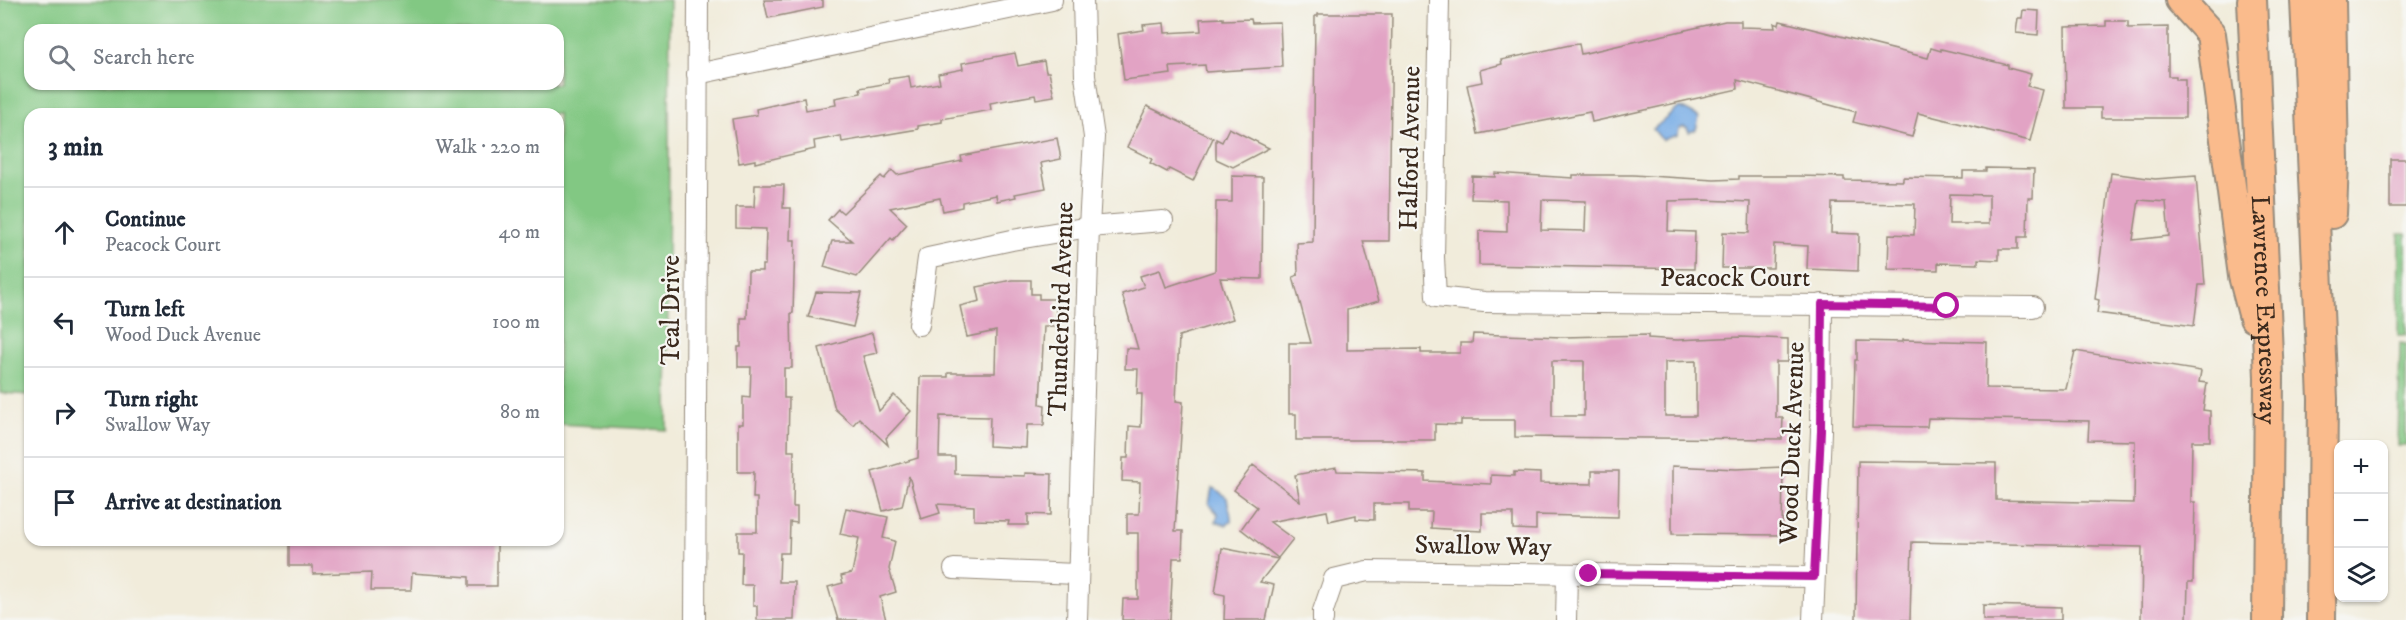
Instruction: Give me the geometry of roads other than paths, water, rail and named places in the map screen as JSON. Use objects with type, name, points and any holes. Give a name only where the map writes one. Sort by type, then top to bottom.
[{"type":"highway","points":[[2180,0],[2211,34],[2243,276],[2269,376]]},
{"type":"highway","name":"Lawrence Expressway","points":[[2252,0],[2269,376],[2267,620]]},
{"type":"highway","points":[[2305,0],[2323,399]]},
{"type":"highway","points":[[2321,620],[2323,399],[2334,162],[2331,0]]},
{"type":"highway","points":[[2333,39],[2350,0]]},
{"type":"highway","points":[[2321,578],[2325,620]]},
{"type":"street","name":"Teal Drive","points":[[695,620],[698,0]]},
{"type":"street","points":[[697,74],[1052,0]]},
{"type":"street","name":"Thunderbird Avenue","points":[[1077,620],[1089,227],[1094,137],[1085,76],[1083,0]]},
{"type":"street","name":"Halford Avenue","points":[[1436,297],[1434,256],[1439,0]]},
{"type":"street","points":[[919,325],[928,258],[1089,227],[1163,221]]},
{"type":"street","name":"Peacock Court","points":[[1436,297],[1484,302],[2033,307]]},
{"type":"street","name":"Wood Duck Avenue","points":[[1813,620],[1821,431],[1822,304]]},
{"type":"street","points":[[954,569],[1077,574]]},
{"type":"street","name":"Swallow Way","points":[[1323,620],[1323,610],[1334,579],[1367,571],[1814,577]]},
{"type":"street","points":[[1566,620],[1567,574]]},
{"type":"water","points":[[1680,107],[1699,117],[1696,130],[1689,132],[1683,127],[1679,129],[1678,135],[1662,140],[1653,129]]},
{"type":"water","points":[[1212,488],[1227,498],[1231,522],[1226,525],[1216,522],[1218,514],[1209,504]]}]
